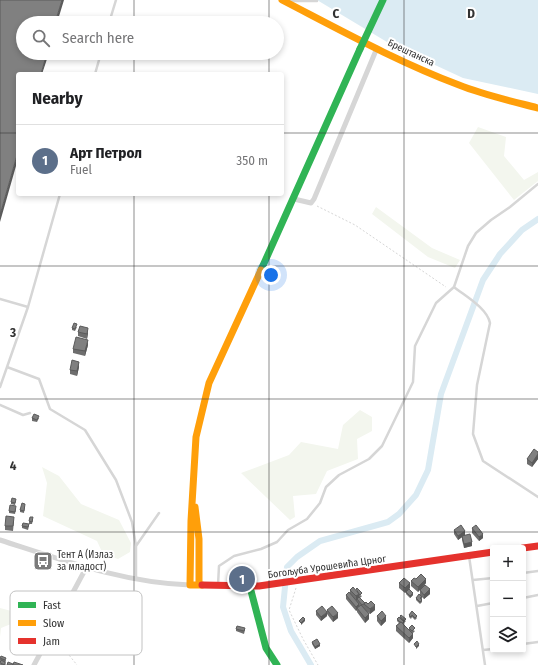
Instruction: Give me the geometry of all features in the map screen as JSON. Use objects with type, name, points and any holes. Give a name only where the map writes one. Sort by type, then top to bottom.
[{"type":"main road","points":[[190,585],[191,521],[196,437],[209,383],[294,199],[383,0]]},
{"type":"main road","name":"Брештанска","points":[[283,1],[377,48],[458,85],[487,96],[538,108]]},
{"type":"main road","points":[[193,497],[199,539],[199,585]]},
{"type":"main road","points":[[526,548],[538,546]]},
{"type":"main road","name":"Богољуба Урошевића Црног","points":[[190,585],[250,587],[279,584],[490,552]]},
{"type":"main road","points":[[250,587],[266,648],[277,665]]},
{"type":"street","points":[[294,199],[311,203],[377,48]]},
{"type":"street","name":"Богољуба Урошевића Црног","points":[[0,540],[86,568],[162,584],[190,585]]},
{"type":"street","points":[[74,591],[86,568]]},
{"type":"street","points":[[34,665],[39,655]]},
{"type":"lane","points":[[111,16],[116,0]]},
{"type":"lane","points":[[283,1],[317,1]]},
{"type":"lane","points":[[96,72],[99,60]]},
{"type":"lane","points":[[218,586],[219,566],[234,556],[261,549],[277,542],[288,530],[308,519],[320,503],[326,487],[339,475],[369,459],[382,446],[413,382],[415,346],[436,303],[454,287],[468,246],[476,233],[538,184]]},
{"type":"lane","points":[[0,387],[28,308],[59,196]]},
{"type":"lane","points":[[454,287],[482,309],[489,318],[490,323],[477,385],[473,434],[483,461],[538,498]]},
{"type":"lane","points":[[0,299],[28,308]]},
{"type":"lane","points":[[7,367],[39,379],[50,409],[85,430],[116,480],[132,522],[136,546],[136,579]]},
{"type":"lane","points":[[0,405],[23,415],[30,413]]},
{"type":"lane","points":[[136,546],[160,513]]},
{"type":"lane","points":[[468,556],[473,580],[485,665]]},
{"type":"lane","points":[[526,573],[538,571]]},
{"type":"lane","points":[[473,580],[490,578]]},
{"type":"lane","points":[[526,597],[538,595]]},
{"type":"lane","points":[[477,606],[490,604]]},
{"type":"lane","points":[[526,644],[538,642]]},
{"type":"lane","points":[[483,650],[490,649]]},
{"type":"path","points":[[311,203],[355,225],[450,290]]},
{"type":"path","points":[[294,582],[289,610],[318,665]]},
{"type":"path","points":[[69,655],[77,665]]},
{"type":"shaded area","points":[[317,0],[538,0],[538,94],[463,78],[392,45]]},
{"type":"shaded area","points":[[478,127],[506,137],[504,156],[524,180],[538,172],[538,181],[514,200],[469,143]]},
{"type":"shaded area","points":[[376,207],[432,248],[460,260],[455,268],[428,257],[372,214]]},
{"type":"shaded area","points":[[360,410],[372,417],[372,431],[357,439],[358,459],[327,471],[316,494],[293,496],[295,517],[290,520],[241,473],[289,455],[301,442],[338,449],[343,425]]},
{"type":"shaded area","points":[[42,467],[59,476],[81,504],[119,520],[131,543],[130,552],[118,559],[103,554],[97,541],[43,516],[47,483]]},
{"type":"shaded area","points":[[0,608],[10,611],[10,624],[1,628],[0,637]]},
{"type":"building","points":[[0,0],[62,0],[57,16],[16,16],[16,60],[45,60],[42,72],[16,72],[16,159],[0,215]]},
{"type":"building","points":[[74,323],[77,324],[75,329],[72,328]]},
{"type":"building","points":[[80,326],[88,328],[87,334],[78,332]]},
{"type":"building","points":[[76,337],[88,340],[85,351],[73,349]]},
{"type":"building","points":[[72,360],[79,362],[77,371],[70,370]]},
{"type":"building","points":[[34,414],[39,416],[37,420],[32,418]]},
{"type":"building","points":[[534,449],[538,452],[538,454],[532,463],[527,459]]},
{"type":"building","points":[[12,498],[16,499],[15,503],[11,502]]},
{"type":"building","points":[[22,503],[25,504],[24,511],[20,510]]},
{"type":"building","points":[[10,505],[16,506],[15,512],[9,511]]},
{"type":"building","points":[[6,516],[14,517],[13,526],[5,526]]},
{"type":"building","points":[[30,517],[33,517],[32,522],[29,521]]},
{"type":"building","points":[[23,523],[29,524],[28,527],[22,526]]},
{"type":"building","points":[[461,525],[465,531],[458,536],[454,530]]},
{"type":"building","points":[[476,525],[483,534],[479,537],[472,528]]},
{"type":"building","points":[[470,534],[472,542],[464,544],[462,536]]},
{"type":"building","points":[[421,574],[426,579],[418,587],[411,581],[414,578],[416,579]]},
{"type":"building","points":[[404,578],[410,583],[405,588],[399,583]]},
{"type":"building","points":[[425,585],[430,589],[424,595],[420,590]]},
{"type":"building","points":[[353,587],[359,594],[356,596],[350,590]]},
{"type":"building","points":[[357,588],[362,593],[360,595],[356,589]]},
{"type":"building","points":[[409,589],[413,593],[410,596],[406,592]]},
{"type":"building","points":[[349,592],[359,604],[356,607],[346,595]]},
{"type":"building","points":[[419,594],[422,597],[420,598],[422,600],[420,602],[416,598]]},
{"type":"building","points":[[359,597],[365,603],[362,605],[357,599]]},
{"type":"building","points":[[371,601],[375,605],[370,609],[364,604],[366,602],[368,604]]},
{"type":"building","points":[[361,605],[369,614],[365,618],[357,608]]},
{"type":"building","points":[[322,606],[327,612],[321,617],[316,611]]},
{"type":"building","points":[[332,606],[338,613],[333,617],[327,610]]},
{"type":"building","points":[[382,611],[386,616],[381,621],[377,616]]},
{"type":"building","points":[[412,611],[417,616],[415,618],[412,615],[411,617],[409,615]]},
{"type":"building","points":[[401,615],[406,619],[404,621],[400,616]]},
{"type":"building","points":[[303,617],[305,619],[301,623],[299,621]]},
{"type":"building","points":[[399,617],[404,622],[403,623],[397,619]]},
{"type":"building","points":[[401,622],[413,634],[409,638],[396,626]]},
{"type":"building","points":[[412,625],[415,628],[412,631],[409,628]]},
{"type":"building","points":[[237,626],[245,628],[244,631],[236,629]]},
{"type":"building","points":[[317,639],[320,644],[315,647],[312,642]]},
{"type":"building","points":[[417,641],[419,644],[416,647],[414,644]]},
{"type":"building","points":[[1,656],[6,658],[5,660],[0,658]]},
{"type":"building","points":[[1,660],[5,662],[5,665],[0,663]]},
{"type":"building","points":[[8,662],[13,664],[7,665]]},
{"type":"building","points":[[14,662],[23,665],[13,665]]},
{"type":"waterway","points":[[311,665],[291,631],[283,607],[287,567],[297,557],[320,541],[388,522],[399,514],[416,495],[428,470],[441,394],[483,280],[500,254],[522,230],[538,219]]},
{"type":"traffic: fast","points":[[360,49],[383,0]]},
{"type":"traffic: fast","points":[[261,270],[360,49]]},
{"type":"traffic: fast","points":[[250,587],[266,648],[277,665]]},
{"type":"traffic: slow","points":[[282,0],[369,45],[436,76],[478,92],[538,108]]},
{"type":"traffic: slow","points":[[202,585],[190,585],[191,521],[196,437],[209,383],[261,270]]},
{"type":"traffic: slow","points":[[195,507],[199,539],[199,585]]},
{"type":"traffic: jam","points":[[526,548],[538,546]]},
{"type":"traffic: jam","points":[[202,585],[259,586],[490,552]]},
{"type":"place","name":"Тент А (Излаз за младост)","points":[[43,561]]},
{"type":"place","name":"Арт Петрол","points":[[242,579]]}]
